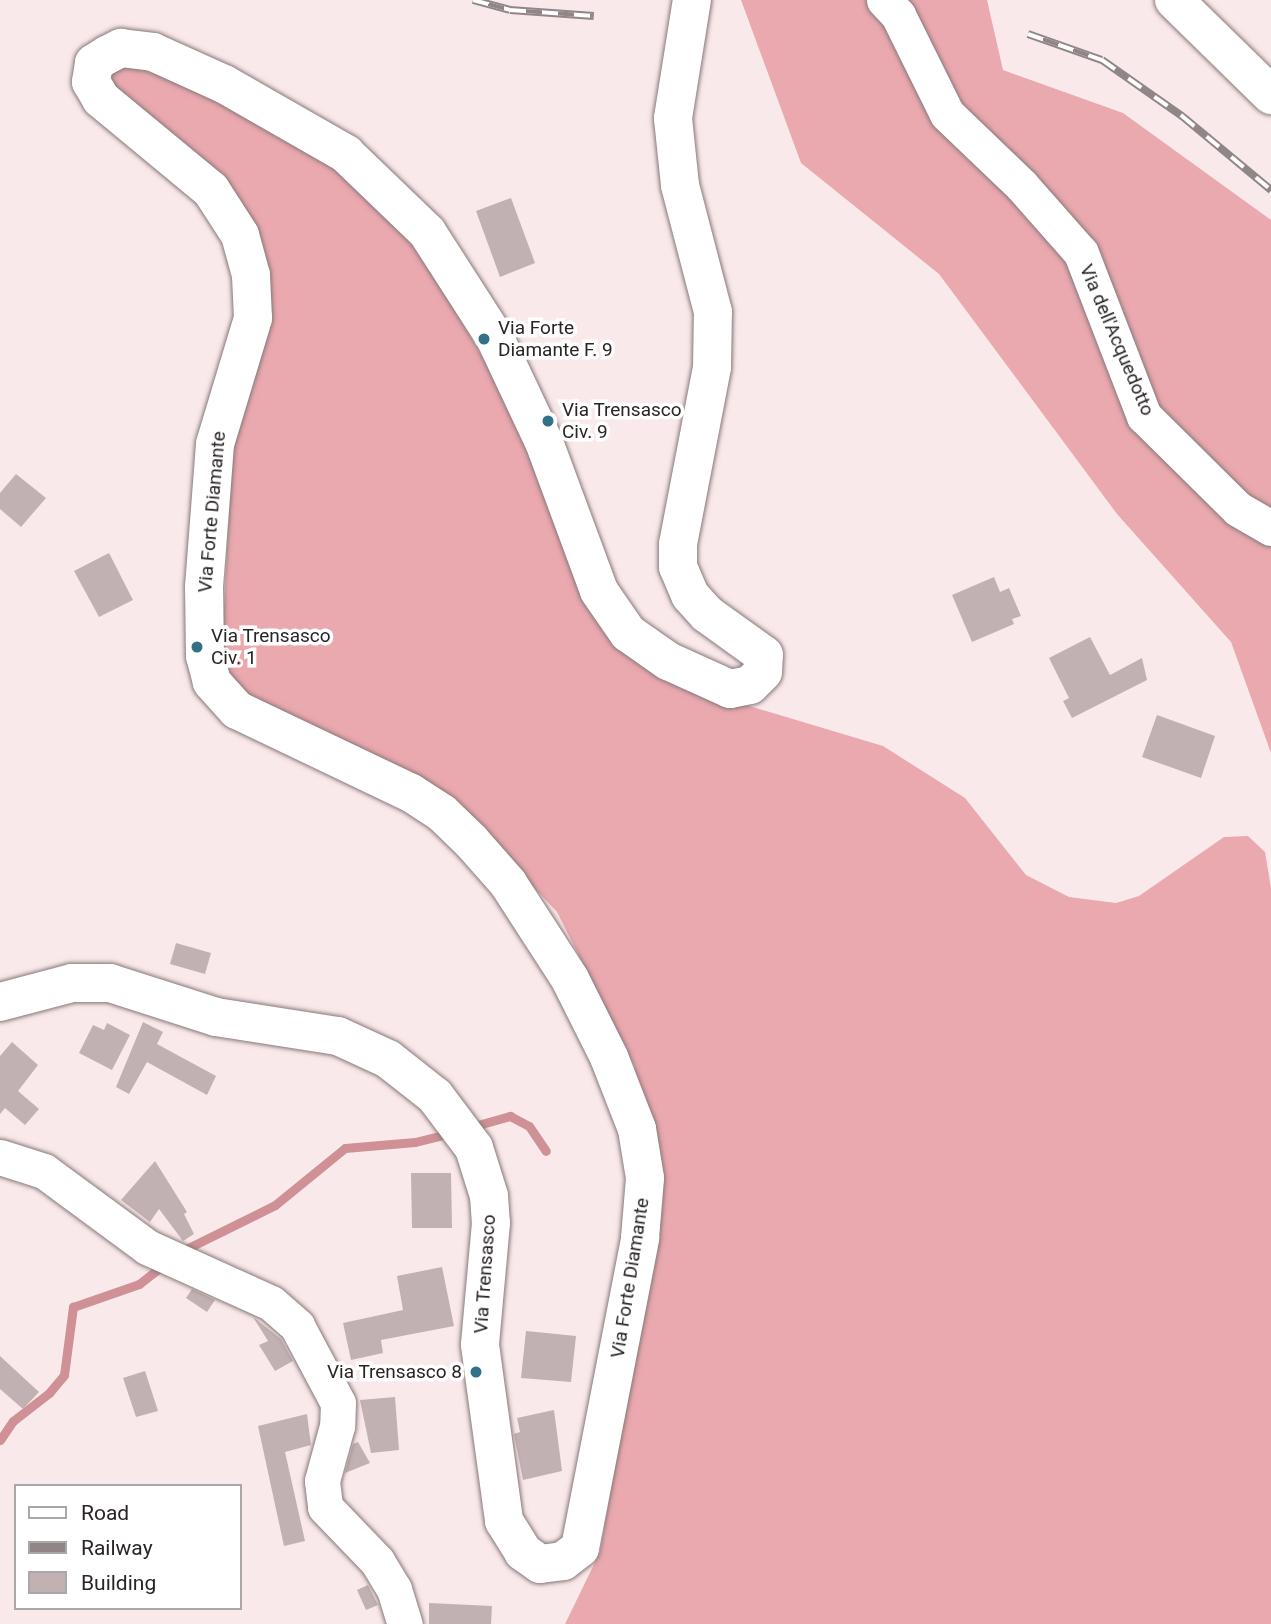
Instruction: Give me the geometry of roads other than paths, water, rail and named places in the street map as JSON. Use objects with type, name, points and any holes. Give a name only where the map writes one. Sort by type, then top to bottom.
[{"type":"main road","name":"Via Forte Diamante","points":[[553,1565],[572,1556],[585,1535],[640,1238],[645,1178],[637,1129],[570,979],[508,883],[471,841],[443,813],[411,793],[237,710],[212,682],[205,656],[204,587],[215,444],[253,318],[251,275],[240,235],[211,190],[101,99],[91,82],[94,63],[121,48],[153,52],[225,84],[346,154],[427,232],[495,338],[544,442],[599,591],[628,633],[668,661],[730,688],[750,685],[763,671],[764,655],[707,614],[690,595],[678,567],[678,544],[712,367],[713,312],[680,185],[673,118],[692,0]]},
{"type":"main road","points":[[1174,0],[1271,95]]},
{"type":"main road","name":"Via Trensasco","points":[[0,1002],[72,983],[110,983],[216,1017],[338,1036],[388,1059],[435,1096],[474,1148],[489,1196],[491,1223],[480,1345],[500,1506],[510,1534],[523,1552],[531,1560],[553,1565]]},
{"type":"street","name":"Via dell'Acquedotto","points":[[884,0],[898,15],[947,114],[1022,186],[1081,253],[1144,416],[1238,509],[1271,528]]},
{"type":"street","points":[[0,1157],[44,1171],[147,1247],[271,1303],[297,1326],[338,1403],[337,1426],[322,1481],[325,1507],[377,1561],[394,1589],[405,1624]]},
{"type":"waterway","points":[[471,1127],[510,1116],[529,1126],[546,1151]]},
{"type":"waterway","points":[[180,1252],[275,1205],[345,1148],[415,1142],[451,1133]]},
{"type":"waterway","points":[[0,1440],[13,1421],[49,1393],[64,1375],[73,1307],[139,1284],[166,1263]]},
{"type":"railway","points":[[473,0],[510,10],[594,16]]},
{"type":"railway","points":[[1028,34],[1102,60],[1182,116],[1271,190]]},
{"type":"place","name":"Via Forte Diamante F. 9","points":[[484,339]]},
{"type":"place","name":"Via Trensasco Civ. 9","points":[[548,421]]},
{"type":"place","name":"Via Trensasco Civ. 1","points":[[197,647]]},
{"type":"place","name":"Via Trensasco 8","points":[[476,1372]]}]
